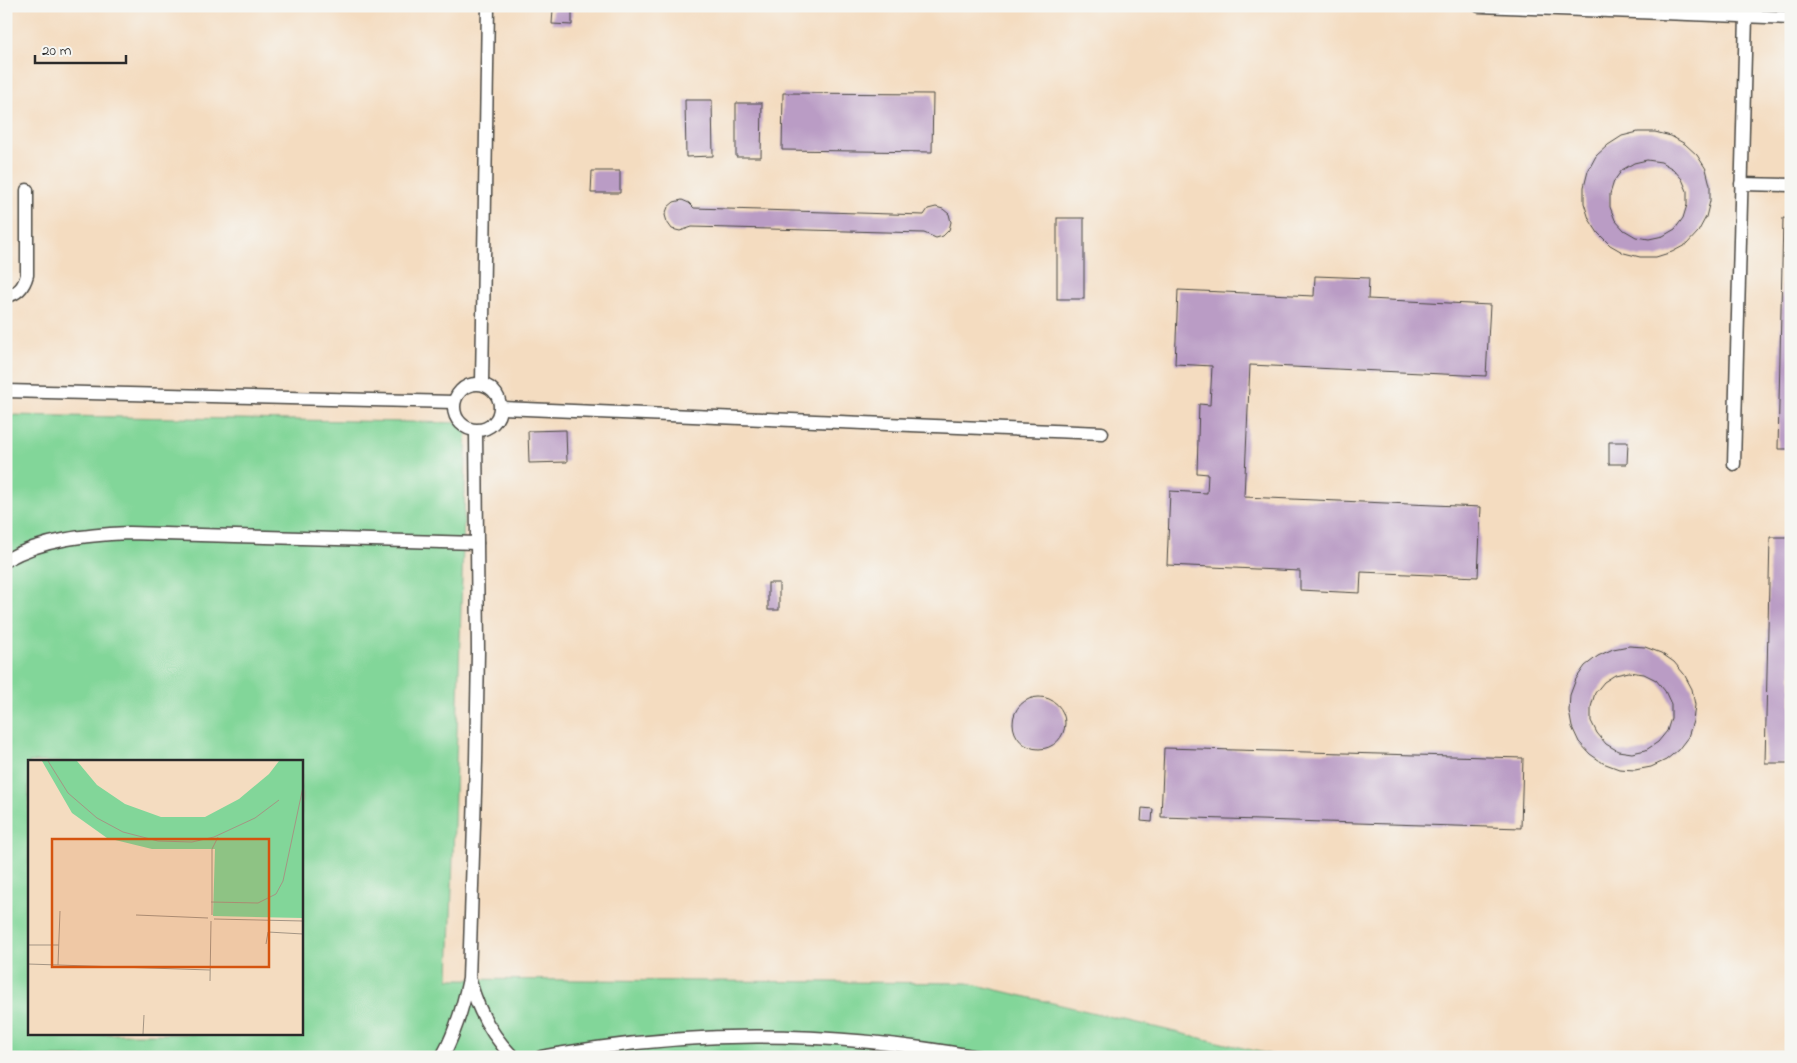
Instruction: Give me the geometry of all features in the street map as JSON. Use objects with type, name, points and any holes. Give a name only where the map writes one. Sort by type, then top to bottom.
[{"type":"lane","points":[[482,383],[488,6]]},
{"type":"lane","points":[[1480,6],[1791,18]]},
{"type":"lane","points":[[1734,464],[1746,16]]},
{"type":"lane","points":[[1740,184],[1791,185]]},
{"type":"lane","points":[[6,296],[19,291],[25,284],[27,274],[27,190]]},
{"type":"lane","points":[[482,383],[492,388],[499,397],[502,408],[497,420],[488,428],[476,430],[467,428],[459,422],[454,412],[454,402],[459,391],[469,384],[482,383]]},
{"type":"lane","points":[[6,391],[454,402]]},
{"type":"lane","points":[[502,408],[1102,432]]},
{"type":"lane","points":[[442,1057],[452,1039],[463,1010],[469,979],[476,761],[476,430]]},
{"type":"lane","points":[[6,560],[47,543],[88,534],[129,533],[477,543]]},
{"type":"lane","points":[[469,979],[476,1003],[486,1024],[513,1057]]},
{"type":"lane","points":[[541,1057],[638,1042],[731,1036],[825,1038],[918,1046],[978,1057]]},
{"type":"green space","points":[[6,415],[467,423],[449,979],[968,983],[1281,1057],[6,1057]]},
{"type":"building","points":[[553,9],[572,10],[572,25],[552,24]]},
{"type":"building","points":[[783,93],[933,94],[932,152],[782,150]]},
{"type":"building","points":[[685,100],[712,100],[713,156],[686,157]]},
{"type":"building","points":[[736,103],[762,103],[761,157],[736,157]]},
{"type":"building","points":[[1638,132],[1655,132],[1671,136],[1685,144],[1697,155],[1706,169],[1710,185],[1710,201],[1706,217],[1698,232],[1687,244],[1672,252],[1656,257],[1640,257],[1624,253],[1610,245],[1598,233],[1589,219],[1584,203],[1584,187],[1588,171],[1596,156],[1622,136]],"holes":[[[1647,160],[1661,162],[1673,169],[1682,179],[1687,191],[1687,205],[1683,218],[1675,229],[1663,236],[1649,239],[1636,237],[1624,230],[1615,220],[1610,207],[1610,194],[1614,181],[1622,170],[1634,163]]]},
{"type":"building","points":[[592,171],[620,171],[620,193],[591,193]]},
{"type":"building","points":[[682,200],[694,208],[924,215],[928,209],[936,207],[943,209],[949,214],[951,222],[949,230],[943,236],[936,238],[924,233],[692,227],[680,231],[672,229],[665,215],[668,207],[674,202]]},
{"type":"building","points":[[1057,218],[1084,218],[1084,299],[1057,299]]},
{"type":"building","points":[[1783,218],[1791,219],[1791,449],[1778,449]]},
{"type":"building","points":[[1315,276],[1369,278],[1368,299],[1490,305],[1486,376],[1250,365],[1244,497],[1481,507],[1478,577],[1361,572],[1360,593],[1300,590],[1300,571],[1167,565],[1170,491],[1207,493],[1208,474],[1197,473],[1199,404],[1210,405],[1212,366],[1175,364],[1178,290],[1314,296]]},
{"type":"building","points":[[566,430],[567,462],[529,463],[528,431]]},
{"type":"building","points":[[1609,442],[1628,442],[1627,464],[1609,464]]},
{"type":"building","points":[[1770,537],[1791,537],[1791,763],[1765,763]]},
{"type":"building","points":[[768,583],[779,583],[779,610],[768,610]]},
{"type":"building","points":[[1629,646],[1645,647],[1661,653],[1674,662],[1684,674],[1692,689],[1695,705],[1688,737],[1678,750],[1666,760],[1651,767],[1635,770],[1619,769],[1603,763],[1590,754],[1579,742],[1572,727],[1569,711],[1570,695],[1576,679],[1585,666],[1598,656],[1613,649]],"holes":[[[1629,672],[1644,674],[1656,680],[1665,691],[1671,704],[1671,718],[1667,731],[1658,742],[1646,750],[1632,753],[1618,751],[1606,744],[1597,733],[1591,721],[1591,707],[1595,693],[1604,682],[1615,675]]]},
{"type":"building","points":[[1034,697],[1044,697],[1058,704],[1065,718],[1065,728],[1058,742],[1044,749],[1034,749],[1024,745],[1017,738],[1013,728],[1013,718],[1017,708],[1024,701]]},
{"type":"building","points":[[1164,748],[1523,758],[1521,828],[1161,817]]},
{"type":"building","points":[[1142,808],[1153,809],[1152,822],[1141,821]]}]
